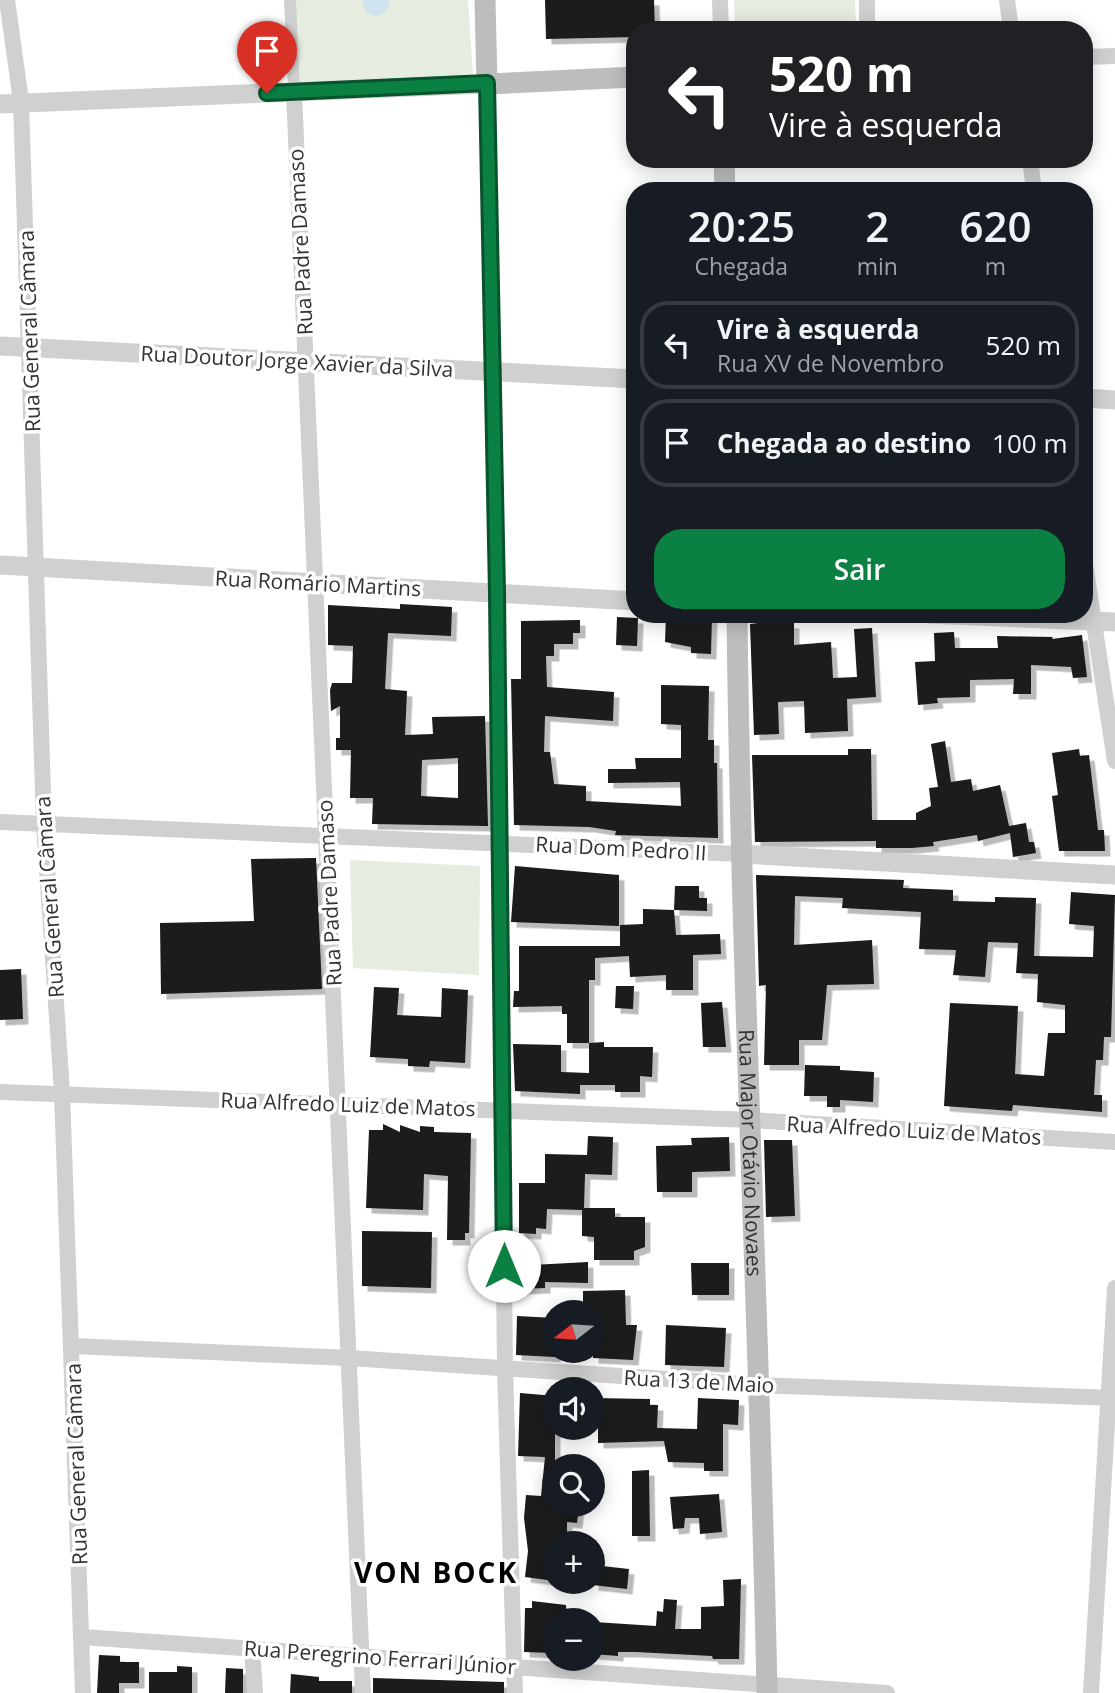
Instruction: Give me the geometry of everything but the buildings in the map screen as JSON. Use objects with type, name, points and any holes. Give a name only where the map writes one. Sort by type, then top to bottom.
[{"type":"main road","points":[[485,0],[487,83],[626,77]]},
{"type":"main road","name":"Rua Major Otávio Novaes","points":[[737,623],[740,854],[751,1120],[767,1689]]},
{"type":"street","name":"Rua General Câmara","points":[[7,0],[21,101],[31,347],[34,567],[44,824],[62,1092],[73,1346],[83,1693]]},
{"type":"street","points":[[290,0],[294,92]]},
{"type":"street","points":[[720,0],[721,21]]},
{"type":"street","points":[[867,0],[867,21]]},
{"type":"street","points":[[1007,0],[1010,21]]},
{"type":"street","points":[[1093,57],[1115,56]]},
{"type":"street","points":[[0,104],[487,83],[497,593],[505,1370],[515,1693]]},
{"type":"street","name":"Rua Padre Damaso","points":[[294,92],[363,1693]]},
{"type":"street","name":"Rua Doutor Jorge Xavier da Silva","points":[[0,346],[626,378]]},
{"type":"street","points":[[1093,399],[1115,400]]},
{"type":"street","name":"Rua Romário Martins","points":[[0,565],[626,600]]},
{"type":"street","points":[[1115,622],[1093,621],[1115,761]]},
{"type":"street","name":"Rua Dom Pedro II","points":[[0,822],[498,842],[1115,875]]},
{"type":"street","name":"Rua Alfredo Luiz de Matos","points":[[0,1092],[62,1092],[751,1120],[1115,1142]]},
{"type":"street","points":[[1091,1693],[1111,1398],[1115,1288]]},
{"type":"street","name":"Rua 13 de Maio","points":[[73,1346],[349,1358],[758,1385],[1111,1398]]},
{"type":"street","name":"Rua Peregrino Ferrari Júnior","points":[[82,1637],[252,1647],[767,1689],[887,1693]]},
{"type":"street","points":[[252,1647],[255,1693]]},
{"type":"shaded area","points":[[293,0],[468,0],[473,75],[297,89]]},
{"type":"shaded area","points":[[734,0],[855,0],[856,21],[735,21]]},
{"type":"shaded area","points":[[350,860],[480,866],[479,975],[353,968]]},
{"type":"water","points":[[362,0],[390,0],[385,12],[375,15],[366,12]]},
{"type":"district","name":"VON BOCK","points":[[436,1572]]},
{"type":"route","points":[[267,93],[487,83],[497,593],[504,1266]]}]
